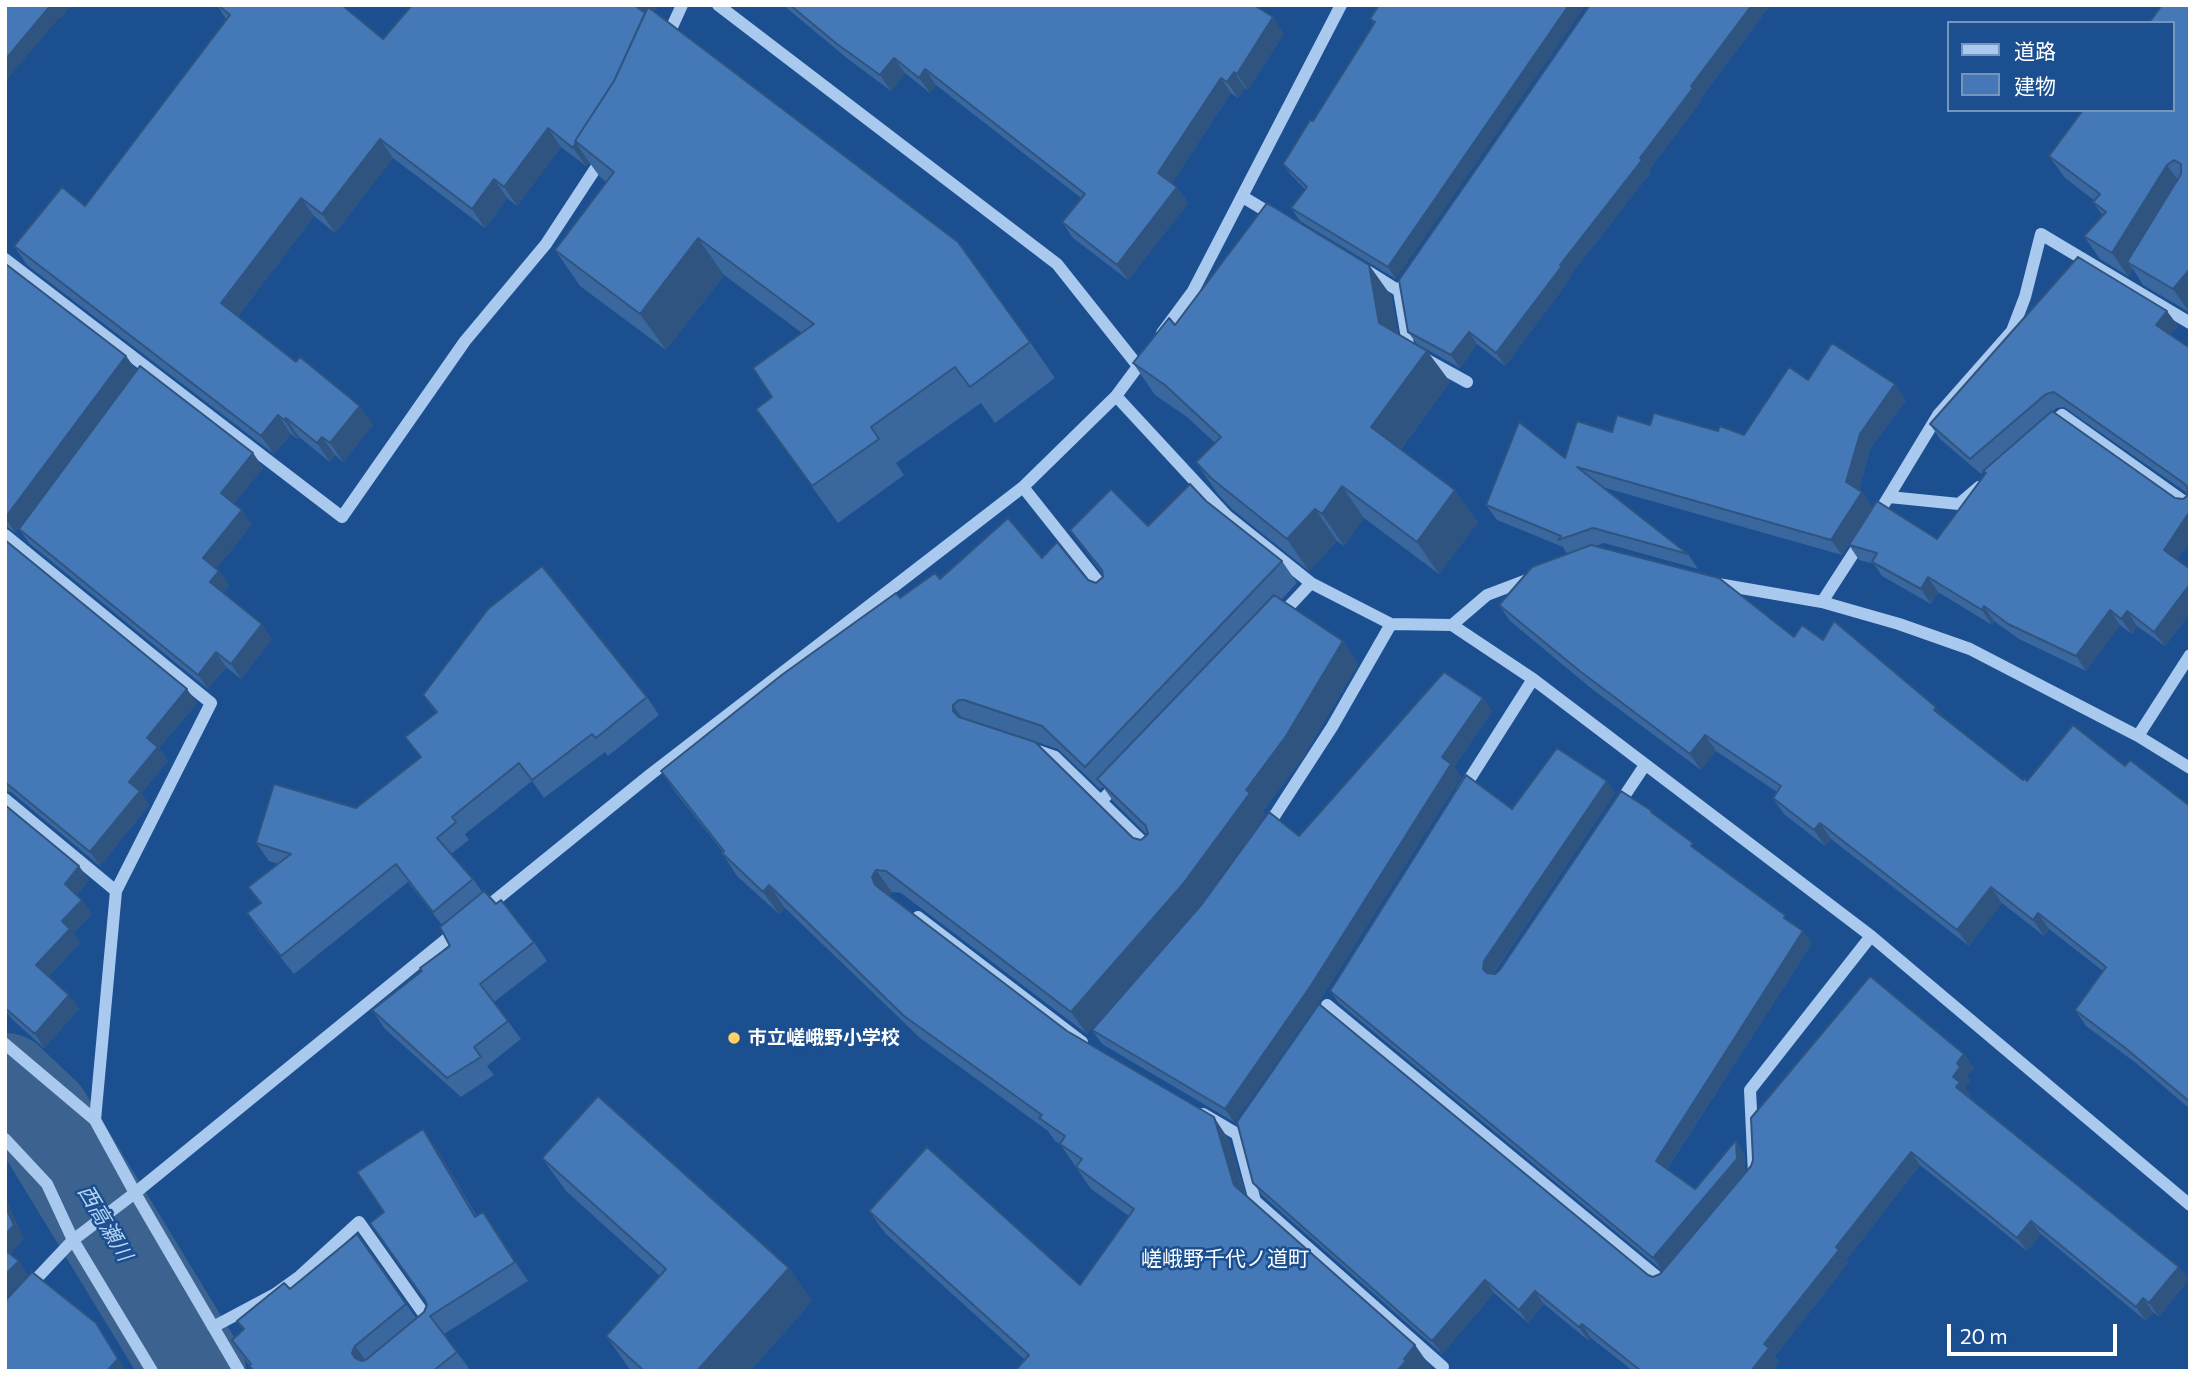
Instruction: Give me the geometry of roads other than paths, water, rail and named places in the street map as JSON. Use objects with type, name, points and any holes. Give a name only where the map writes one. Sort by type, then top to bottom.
[{"type":"street","points":[[659,53],[682,5]]},
{"type":"street","points":[[718,5],[1057,264],[1138,366]]},
{"type":"street","points":[[5,1312],[73,1240],[135,1193],[651,774],[1023,487],[1116,396],[1193,291],[1337,7]]},
{"type":"street","points":[[5,259],[342,517],[465,341],[547,244],[610,146]]},
{"type":"street","points":[[1243,197],[1288,224]]},
{"type":"street","points":[[1822,602],[1938,415],[2012,331],[2025,297],[2041,234],[2190,323]]},
{"type":"street","points":[[1355,264],[1399,290]]},
{"type":"street","points":[[1415,268],[1399,290],[1409,350],[1467,382]]},
{"type":"street","points":[[2132,288],[2140,275]]},
{"type":"street","points":[[140,379],[149,368]]},
{"type":"street","points":[[1116,396],[1227,516],[1311,583],[1391,624],[1452,625],[1533,679],[1871,936],[2190,1205]]},
{"type":"street","points":[[2042,433],[2062,415],[2190,506]]},
{"type":"street","points":[[1889,497],[1959,504],[1990,477]]},
{"type":"street","points":[[1023,487],[1110,597]]},
{"type":"street","points":[[18,544],[26,533]]},
{"type":"street","points":[[5,534],[211,703],[116,891],[95,1120]]},
{"type":"street","points":[[1452,625],[1486,594],[1538,575]]},
{"type":"street","points":[[1702,580],[1822,602],[1899,624],[1970,649],[2138,736],[2190,768]]},
{"type":"street","points":[[1273,622],[1311,583]]},
{"type":"street","points":[[1256,843],[1332,727],[1391,624]]},
{"type":"street","points":[[2138,736],[2190,655]]},
{"type":"street","points":[[1452,807],[1533,679]]},
{"type":"street","points":[[1016,744],[1055,757],[1155,854]]},
{"type":"street","points":[[1607,821],[1645,765]]},
{"type":"street","points":[[1101,801],[1130,772]]},
{"type":"street","points":[[5,799],[116,891]]},
{"type":"street","points":[[906,908],[1088,1046],[1097,1035]]},
{"type":"street","points":[[1745,1184],[1754,1174],[1750,1090],[1871,936]]},
{"type":"street","points":[[1334,993],[1323,1010],[1663,1282],[1671,1272]]},
{"type":"street","points":[[5,1044],[95,1120],[239,1371]]},
{"type":"street","points":[[1191,1107],[1241,1129],[1255,1201],[1443,1367]]},
{"type":"street","points":[[5,1139],[47,1184],[73,1240],[152,1371]]},
{"type":"street","points":[[213,1327],[275,1294],[300,1276],[359,1222],[431,1324],[422,1332]]},
{"type":"waterway","name":"西高瀬川","points":[[5,1084],[41,1118],[195,1371]]},
{"type":"place","name":"市立嵯峨野小学校","points":[[734,1038]]},
{"type":"district","name":"嵯峨野千代ノ道町","points":[[1225,1259]]}]
